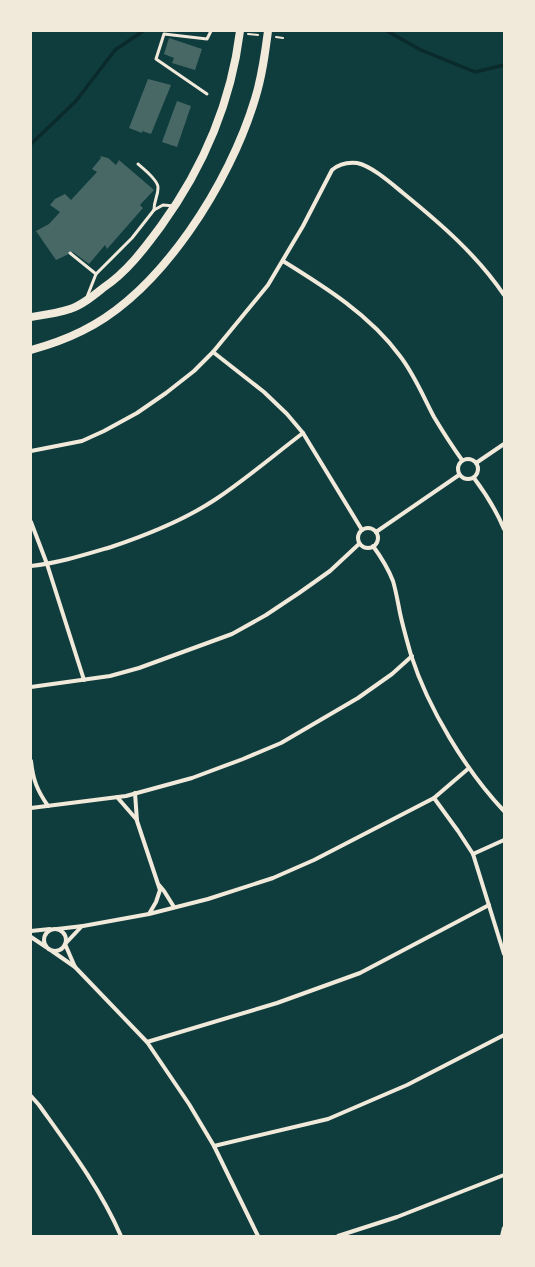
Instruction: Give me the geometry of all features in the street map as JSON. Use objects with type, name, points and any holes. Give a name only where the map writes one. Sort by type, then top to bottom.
[{"type":"main road","points":[[31,350],[55,343],[83,331],[108,316],[138,292],[157,273],[176,250],[212,196],[228,167],[236,148],[256,99],[264,62],[268,31]]},
{"type":"main road","points":[[31,317],[70,309],[85,301],[117,279],[144,249],[190,183],[205,154],[226,98],[242,32]]},
{"type":"street","points":[[31,451],[82,441],[104,431],[137,413],[194,371],[213,352],[268,285],[332,170],[337,165],[348,163],[359,164],[390,182],[457,240],[479,262],[504,295]]},
{"type":"street","points":[[283,260],[340,299],[365,318],[383,335],[400,356],[414,377],[446,436],[462,460]]},
{"type":"street","points":[[213,352],[264,392],[303,433],[362,530]]},
{"type":"street","points":[[31,566],[82,556],[144,536],[180,520],[215,500],[303,433]]},
{"type":"street","points":[[476,463],[504,444]]},
{"type":"street","points":[[470,459],[476,463],[478,471],[474,478],[466,480],[459,475],[457,467],[462,460],[470,459]]},
{"type":"street","points":[[376,532],[459,475]]},
{"type":"street","points":[[474,478],[486,493],[497,512],[504,529]]},
{"type":"street","points":[[31,522],[47,564],[84,680]]},
{"type":"street","points":[[370,528],[376,532],[378,540],[374,546],[366,548],[360,544],[358,536],[362,530],[370,528]]},
{"type":"street","points":[[31,687],[110,676],[139,668],[232,634],[266,616],[299,594],[330,571],[360,544]]},
{"type":"street","points":[[374,546],[388,568],[412,656],[435,710],[469,768],[504,811]]},
{"type":"street","points":[[31,808],[118,797],[192,778],[243,759],[281,743],[358,698],[392,674],[412,656]]},
{"type":"street","points":[[31,761],[33,779],[48,806]]},
{"type":"street","points":[[31,931],[83,926],[149,914],[208,899],[272,878],[360,837],[434,798],[469,768]]},
{"type":"street","points":[[31,786],[33,779]]},
{"type":"street","points":[[135,793],[137,821],[160,890],[156,902],[149,914]]},
{"type":"street","points":[[118,797],[137,821]]},
{"type":"street","points":[[434,798],[473,854],[504,954]]},
{"type":"street","points":[[473,854],[504,840]]},
{"type":"street","points":[[159,885],[174,907]]},
{"type":"street","points":[[147,1042],[231,1018],[360,973],[489,906]]},
{"type":"street","points":[[52,951],[60,950],[83,926]]},
{"type":"street","points":[[46,947],[44,937],[50,929]]},
{"type":"street","points":[[58,929],[65,934],[65,944],[75,967]]},
{"type":"street","points":[[31,937],[75,967],[147,1042],[189,1104],[214,1146],[258,1236]]},
{"type":"street","points":[[214,1146],[328,1119],[408,1085],[504,1035]]},
{"type":"street","points":[[31,1096],[88,1174],[111,1213],[121,1236]]},
{"type":"street","points":[[338,1236],[396,1217],[504,1175]]},
{"type":"street","points":[[502,1236],[504,1228]]},
{"type":"lane","points":[[207,94],[156,59],[164,34],[207,39],[211,31]]},
{"type":"lane","points":[[138,164],[157,182],[158,188],[154,202],[154,210]]},
{"type":"lane","points":[[85,301],[96,274],[132,238],[154,210],[163,205],[175,206]]},
{"type":"lane","points":[[70,253],[96,274]]},
{"type":"path","points":[[242,32],[260,35]]},
{"type":"path","points":[[275,37],[283,38]]},
{"type":"building","points":[[169,38],[202,49],[195,70],[172,63],[174,58],[164,54]]},
{"type":"building","points":[[148,79],[171,85],[151,134],[142,131],[142,133],[129,128]]},
{"type":"building","points":[[177,101],[191,106],[177,147],[162,142]]},
{"type":"building","points":[[100,156],[108,158],[116,165],[119,160],[154,190],[140,205],[143,208],[107,249],[105,245],[89,264],[73,252],[56,260],[36,231],[49,224],[60,212],[50,205],[55,199],[65,194],[71,200],[97,172],[92,169],[101,158]]},
{"type":"waterway","points":[[31,144],[76,101],[115,50],[143,31]]},
{"type":"waterway","points":[[387,31],[421,50],[475,72],[504,65]]}]
